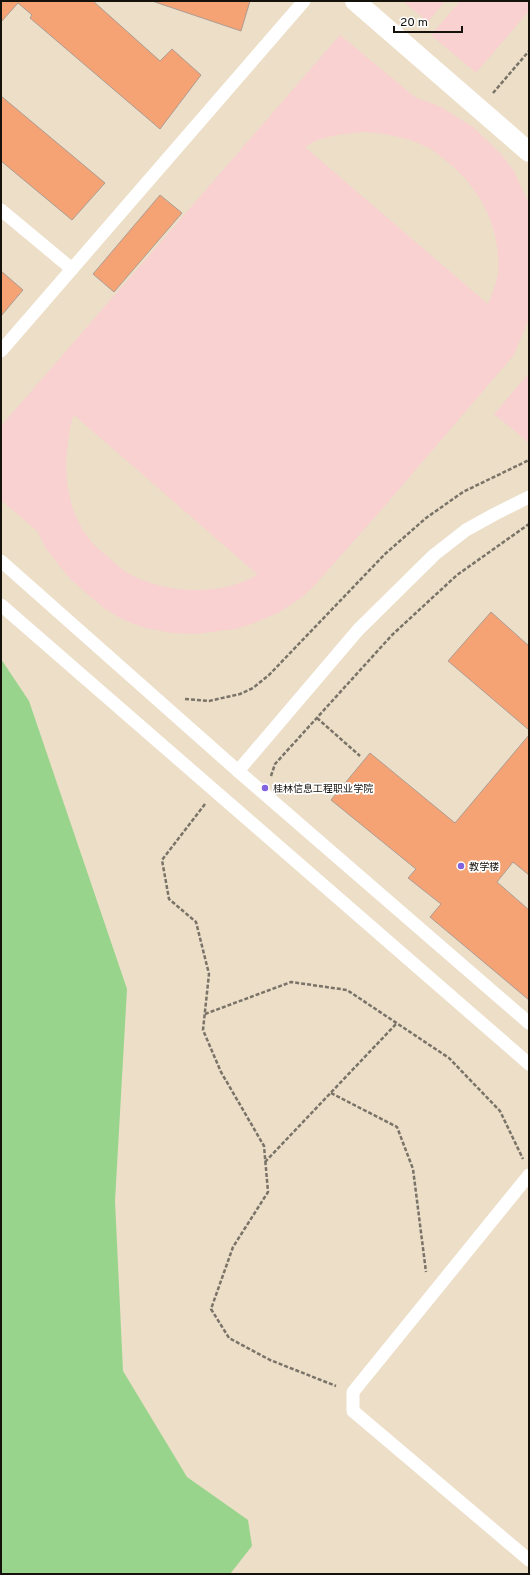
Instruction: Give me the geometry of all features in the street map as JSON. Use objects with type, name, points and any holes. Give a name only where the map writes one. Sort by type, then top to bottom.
[{"type":"street","points":[[355,1],[529,152]]},
{"type":"lane","points":[[1,351],[304,1]]},
{"type":"lane","points":[[1,210],[72,269]]},
{"type":"lane","points":[[238,771],[358,630],[434,555],[466,530],[494,514],[529,498]]},
{"type":"lane","points":[[1,561],[238,771],[529,1023]]},
{"type":"lane","points":[[1,605],[529,1064]]},
{"type":"lane","points":[[527,1170],[430,1298],[353,1392],[353,1411],[529,1560]]},
{"type":"path","points":[[479,109],[529,51]]},
{"type":"path","points":[[183,699],[209,701],[240,694],[253,688],[269,675],[385,554],[426,518],[463,492],[529,460]]},
{"type":"path","points":[[269,782],[275,764],[392,635],[458,575],[529,524]]},
{"type":"path","points":[[317,718],[360,756]]},
{"type":"path","points":[[214,791],[162,860],[169,899],[196,922],[209,974],[203,1030],[221,1072],[264,1146],[268,1192],[233,1247],[211,1309],[229,1338],[270,1360],[353,1392]]},
{"type":"path","points":[[205,1014],[291,982],[347,990],[449,1058],[500,1111],[527,1170]]},
{"type":"path","points":[[265,1163],[397,1023]]},
{"type":"path","points":[[330,1093],[397,1127],[413,1169],[430,1298]]},
{"type":"shaded area","name":"桂林信息工程职业学院","points":[[1,1],[529,1],[529,1574],[1,1574]]},
{"type":"shaded area","points":[[406,1],[445,1],[428,22],[405,3]]},
{"type":"shaded area","points":[[460,1],[529,1],[529,11],[476,73],[431,35]]},
{"type":"shaded area","points":[[340,35],[415,97],[441,107],[473,127],[501,154],[514,171],[529,204],[529,319],[514,355],[314,586],[301,598],[278,613],[236,629],[196,634],[172,633],[145,628],[124,620],[105,609],[71,580],[46,549],[38,532],[1,500],[1,426]],"holes":[[[365,132],[403,138],[428,147],[457,170],[478,195],[492,223],[498,255],[498,271],[488,304],[305,147],[326,138],[342,134]],[[74,415],[257,574],[257,575],[242,582],[209,590],[174,588],[157,585],[126,572],[100,550],[88,537],[78,521],[69,492],[66,461],[70,428]]]},
{"type":"shaded area","points":[[529,373],[529,443],[494,414]]},
{"type":"shaded area","points":[[1,659],[29,701],[127,989],[115,1201],[123,1371],[187,1477],[248,1520],[252,1546],[230,1574],[1,1574]]},
{"type":"building","points":[[1,1],[93,1],[160,61],[172,49],[201,75],[160,129],[30,18],[32,15],[18,3],[1,22]]},
{"type":"building","points":[[152,1],[250,1],[241,31]]},
{"type":"building","points":[[1,96],[105,183],[72,220],[1,161]]},
{"type":"building","points":[[160,195],[182,213],[114,292],[93,274]]},
{"type":"building","points":[[1,271],[23,290],[1,316]]},
{"type":"building","points":[[491,612],[529,646],[529,730],[448,661]]},
{"type":"building","name":"教学楼","points":[[529,735],[529,875],[513,862],[497,882],[529,910],[529,1000],[430,917],[441,904],[408,878],[416,869],[331,800],[370,753],[455,823]]},
{"type":"place","name":"桂林信息工程职业学院","points":[[265,788]]},
{"type":"place","name":"教学楼","points":[[461,866]]}]
